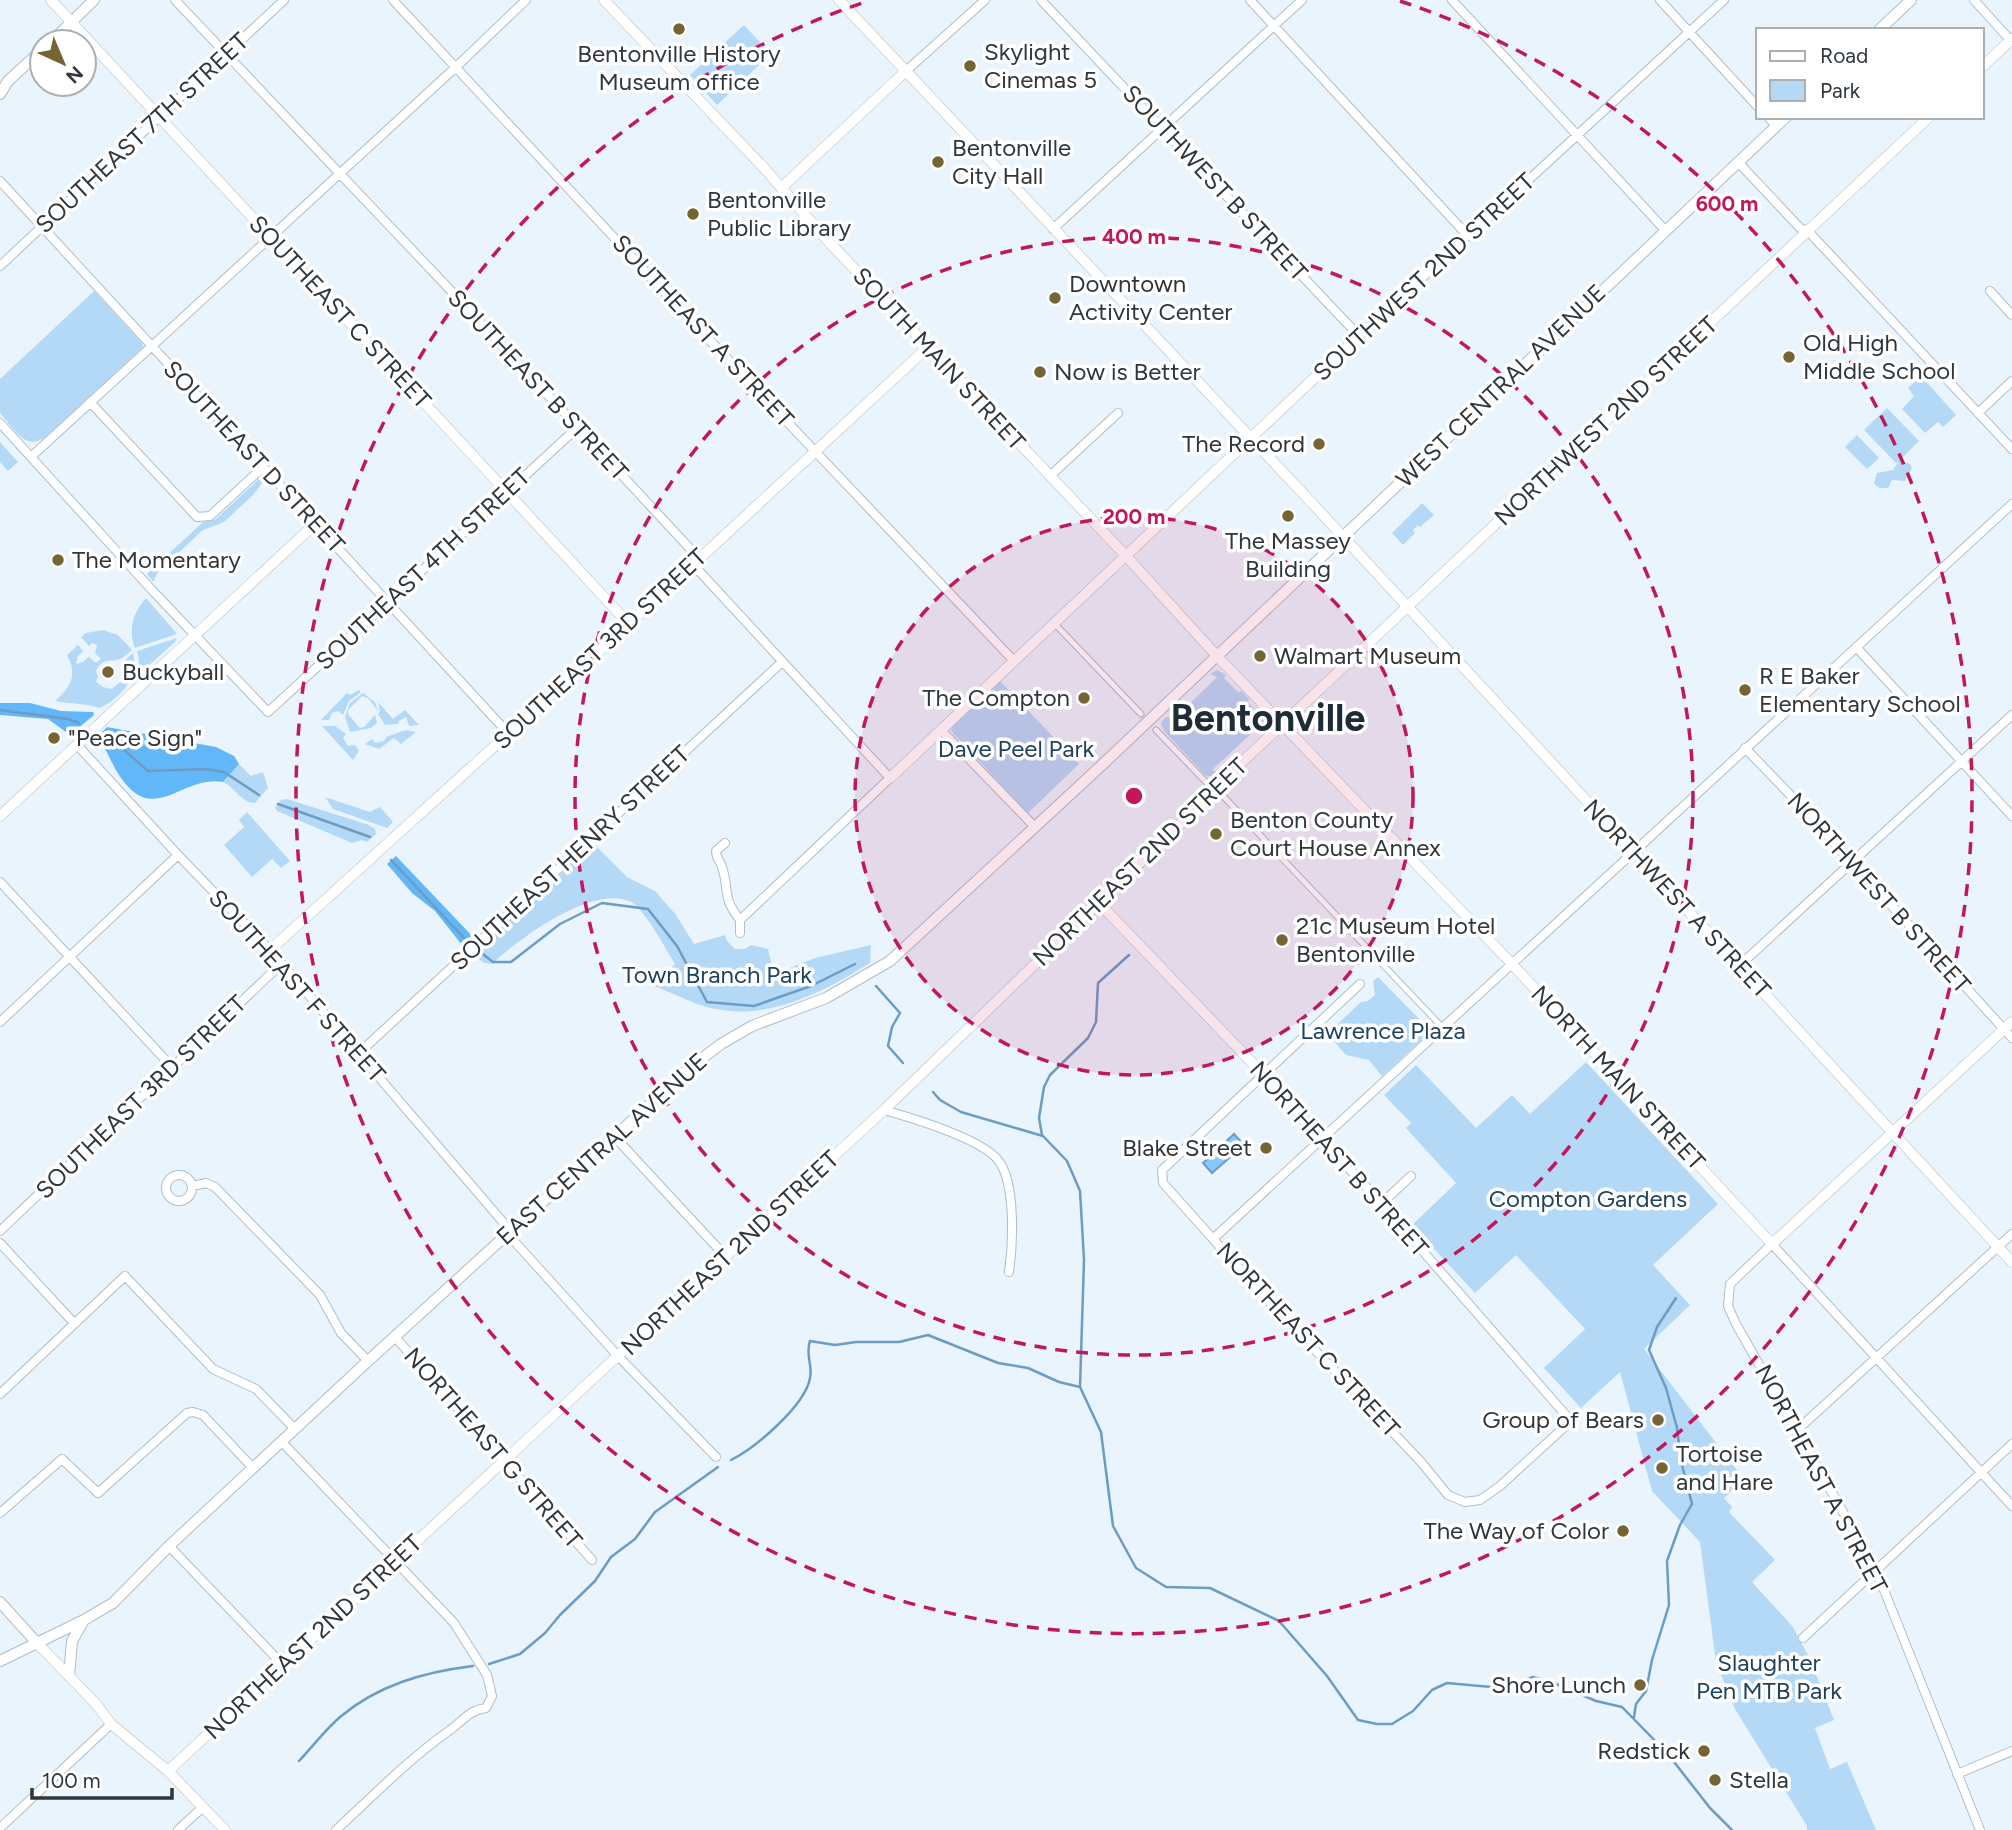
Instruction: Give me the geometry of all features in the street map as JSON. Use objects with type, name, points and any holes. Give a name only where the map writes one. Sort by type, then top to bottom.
[{"type":"main road","points":[[66,28],[94,0]]},
{"type":"main road","points":[[1882,28],[1911,0]]},
{"type":"main road","points":[[0,94],[4,82],[28,62]]},
{"type":"main road","name":"WEST CENTRAL AVENUE","points":[[1217,656],[1784,119]]},
{"type":"main road","name":"EAST CENTRAL AVENUE","points":[[0,1661],[113,1603],[169,1546],[281,1441],[613,1135],[692,1066],[721,1044],[752,1027],[825,998],[890,961],[1217,656]]},
{"type":"main road","points":[[0,1602],[37,1643]]},
{"type":"main road","points":[[69,1676],[72,1641],[84,1620]]},
{"type":"street","name":"SOUTHEAST C STREET","points":[[51,0],[629,624]]},
{"type":"street","name":"SOUTHEAST B STREET","points":[[175,0],[694,553],[698,569],[890,778]]},
{"type":"street","name":"SOUTHEAST 7TH STREET","points":[[0,265],[285,0]]},
{"type":"street","name":"SOUTHEAST A STREET","points":[[393,0],[1014,661]]},
{"type":"street","points":[[32,456],[526,0]]},
{"type":"street","name":"SOUTH MAIN STREET","points":[[604,0],[1217,656]]},
{"type":"street","name":"NORTHWEST A STREET","points":[[839,0],[1633,850],[2012,1262]]},
{"type":"street","points":[[781,188],[985,0]]},
{"type":"street","name":"SOUTHWEST B STREET","points":[[1041,0],[1359,336]]},
{"type":"street","points":[[1250,0],[1468,236]]},
{"type":"street","points":[[1054,229],[1302,0]]},
{"type":"street","points":[[1452,0],[1665,230]]},
{"type":"street","points":[[1660,0],[1756,105]]},
{"type":"street","name":"SOUTHWEST 2ND STREET","points":[[890,778],[1359,336],[1724,0]]},
{"type":"street","points":[[1975,0],[2012,40],[1984,65]]},
{"type":"street","points":[[1770,119],[1776,126]]},
{"type":"street","name":"NORTHWEST 2ND STREET","points":[[1282,725],[1927,119]]},
{"type":"street","points":[[1738,162],[1800,228],[1808,231],[2012,449]]},
{"type":"street","name":"SOUTHEAST D STREET","points":[[0,181],[508,733]]},
{"type":"street","points":[[1990,291],[2012,315]]},
{"type":"street","name":"SOUTHEAST 3RD STREET","points":[[270,950],[629,624],[928,347]]},
{"type":"street","points":[[1978,413],[2012,381]]},
{"type":"street","points":[[90,402],[197,517],[211,516],[263,467]]},
{"type":"street","points":[[1051,477],[1118,413]]},
{"type":"street","points":[[0,423],[197,636]]},
{"type":"street","name":"SOUTHEAST 4TH STREET","points":[[197,636],[268,712],[578,427]]},
{"type":"street","points":[[1214,1238],[2012,504]]},
{"type":"street","points":[[0,816],[315,524]]},
{"type":"street","points":[[1054,623],[1141,714]]},
{"type":"street","points":[[1856,647],[2012,816]]},
{"type":"street","name":"NORTH MAIN STREET","points":[[1217,656],[1512,964],[2012,1506]]},
{"type":"street","name":"SOUTHEAST HENRY STREET","points":[[359,1053],[782,662]]},
{"type":"street","points":[[1739,966],[2012,715]]},
{"type":"street","name":"NORTHEAST 2ND STREET","points":[[168,1771],[884,1110],[1282,725]]},
{"type":"street","points":[[941,730],[1035,827]]},
{"type":"street","points":[[1156,730],[1206,782]]},
{"type":"street","name":"SOUTHEAST F STREET","points":[[78,746],[270,950],[502,1221],[514,1241],[618,1356],[716,1457]]},
{"type":"street","name":"NORTHWEST B STREET","points":[[1745,748],[2008,1026],[2012,1038]]},
{"type":"street","points":[[740,920],[890,778]]},
{"type":"street","points":[[1224,797],[1443,1028]]},
{"type":"street","points":[[725,843],[716,851],[716,857],[722,866],[728,904],[740,920],[740,933]]},
{"type":"street","points":[[0,1023],[178,855]]},
{"type":"street","points":[[0,882],[172,1068]]},
{"type":"street","name":"NORTHEAST B STREET","points":[[1099,903],[1264,1075],[1571,1421],[1500,1486],[1480,1500],[1465,1502]]},
{"type":"street","name":"SOUTHEAST 3RD STREET","points":[[0,1231],[281,964]]},
{"type":"street","points":[[1264,1075],[1360,984]]},
{"type":"street","points":[[1772,1244],[2008,1026]]},
{"type":"street","name":"NORTHEAST C STREET","points":[[1264,1075],[1162,1170],[1163,1182],[1264,1296],[1421,1462],[1448,1495],[1465,1502]]},
{"type":"street","points":[[884,1110],[927,1122],[986,1151],[999,1161],[1009,1191],[1012,1214],[1013,1238],[1009,1272]]},
{"type":"street","points":[[613,1135],[726,1257]]},
{"type":"street","points":[[1381,1204],[1411,1176]]},
{"type":"street","points":[[192,1186],[206,1184],[215,1187],[320,1295],[341,1333],[368,1361]]},
{"type":"street","points":[[1796,1431],[2012,1234]]},
{"type":"street","points":[[0,1243],[74,1324]]},
{"type":"street","name":"NORTHEAST A STREET","points":[[1772,1244],[1730,1284],[1728,1306],[1876,1570],[1980,1830]]},
{"type":"street","points":[[0,1394],[125,1276],[212,1369],[257,1390],[295,1429]]},
{"type":"street","name":"NORTHEAST G STREET","points":[[395,1337],[592,1560]]},
{"type":"street","points":[[0,1513],[61,1459],[97,1493],[187,1413],[204,1415],[253,1468]]},
{"type":"street","points":[[281,1441],[454,1623],[487,1675],[492,1696],[486,1708],[474,1710],[429,1744],[336,1830]]},
{"type":"street","points":[[1803,1638],[2012,1444]]},
{"type":"street","points":[[169,1546],[283,1665]]},
{"type":"street","points":[[37,1643],[111,1724],[168,1771],[225,1830]]},
{"type":"street","points":[[0,1828],[111,1724]]},
{"type":"street","points":[[1957,1774],[2012,1751]]},
{"type":"street","points":[[178,1830],[203,1807]]},
{"type":"green space","points":[[744,25],[771,54],[717,105],[690,75]]},
{"type":"green space","points":[[94,291],[143,347],[47,436],[39,441],[26,440],[0,413],[0,379]]},
{"type":"green space","points":[[1921,376],[1956,415],[1943,427],[1938,422],[1925,433],[1902,409],[1914,396],[1908,388]]},
{"type":"green space","points":[[1887,408],[1919,441],[1900,460],[1910,464],[1912,468],[1905,481],[1892,480],[1888,488],[1880,488],[1874,484],[1877,473],[1893,470],[1898,462],[1864,430]]},
{"type":"green space","points":[[1857,435],[1879,458],[1867,469],[1845,447]]},
{"type":"green space","points":[[0,442],[18,462],[8,471],[0,462]]},
{"type":"green space","points":[[260,478],[263,482],[253,495],[224,522],[203,530],[158,572],[153,582],[147,574],[203,522],[216,519]]},
{"type":"green space","points":[[1422,503],[1434,515],[1420,527],[1418,525],[1413,530],[1415,533],[1403,545],[1392,533]]},
{"type":"green space","points":[[145,599],[177,634],[135,648],[133,622]]},
{"type":"green space","points":[[103,630],[118,635],[132,650],[122,658],[101,664],[96,671],[96,682],[111,689],[125,679],[129,667],[125,660],[133,653],[133,671],[127,686],[100,708],[55,701],[71,680],[72,669],[67,655],[78,645],[83,651],[76,664],[89,657],[96,663],[101,659],[95,653],[97,645],[92,643],[89,646],[81,637],[86,633]]},
{"type":"green space","points":[[177,638],[175,642],[138,675],[137,651]]},
{"type":"green space","points":[[1217,670],[1226,675],[1224,678],[1238,692],[1242,691],[1249,699],[1248,702],[1262,717],[1265,716],[1268,723],[1263,732],[1255,730],[1212,770],[1220,773],[1211,777],[1205,775],[1164,731],[1161,723],[1166,717],[1174,719],[1217,677],[1210,674]]},
{"type":"green space","name":"Dave Peel Park","points":[[1000,681],[1079,764],[1028,813],[951,731]]},
{"type":"green space","points":[[359,690],[361,692],[349,701],[343,715],[338,711],[332,713],[329,720],[321,720],[347,693],[350,695]]},
{"type":"green space","points":[[363,693],[375,702],[378,711],[368,698],[362,696],[348,710],[348,714],[360,728],[375,715],[377,723],[371,728],[350,732],[345,717],[350,703]]},
{"type":"green space","points":[[378,702],[393,719],[405,710],[419,725],[409,726],[406,717],[398,724],[385,725],[378,714]]},
{"type":"green space","points":[[322,726],[335,726],[346,734],[343,738],[348,746],[355,745],[359,751],[353,760]]},
{"type":"green space","points":[[406,730],[416,732],[401,744],[394,738],[379,749],[365,744],[372,739],[375,743],[384,741],[386,737]]},
{"type":"green space","points":[[239,764],[251,776],[263,772],[268,788],[255,803],[242,798],[223,782]]},
{"type":"green space","points":[[325,797],[370,812],[380,807],[393,822],[387,828],[333,809]]},
{"type":"green space","points":[[287,799],[369,825],[375,829],[376,834],[367,842],[362,840],[352,843],[277,811],[275,808],[281,800]]},
{"type":"green space","points":[[247,812],[290,861],[281,868],[272,859],[252,877],[224,845],[244,827],[239,820]]},
{"type":"green space","name":"Town Branch Park","points":[[594,844],[627,877],[655,891],[676,915],[694,944],[725,935],[735,949],[745,949],[751,945],[768,949],[774,974],[815,958],[871,945],[870,963],[816,993],[777,1007],[737,1011],[708,1007],[654,986],[675,964],[637,906],[615,898],[597,900],[557,917],[519,941],[492,964],[484,963],[472,954]]},
{"type":"green space","name":"Lawrence Plaza","points":[[1378,977],[1431,1031],[1382,1076],[1369,1060],[1346,1055],[1331,1038],[1325,1036],[1361,1002],[1368,1001],[1375,995],[1373,981]]},
{"type":"green space","name":"Compton Gardens","points":[[1586,1062],[1718,1204],[1653,1265],[1690,1305],[1644,1349],[1744,1479],[1724,1498],[1732,1507],[1729,1512],[1775,1560],[1752,1582],[1793,1627],[1809,1657],[1834,1720],[1815,1728],[1830,1769],[1847,1762],[1876,1830],[1807,1830],[1735,1709],[1716,1662],[1700,1542],[1652,1491],[1620,1372],[1581,1408],[1544,1368],[1585,1329],[1516,1255],[1475,1293],[1412,1225],[1456,1183],[1406,1128],[1411,1123],[1384,1095],[1416,1065],[1476,1128],[1512,1095],[1530,1114]]},
{"type":"shaded area","points":[[0,703],[30,703],[61,711],[93,712],[94,715],[70,735],[48,719],[0,715]]},
{"type":"shaded area","points":[[107,727],[216,747],[234,756],[239,764],[223,782],[194,785],[156,799],[144,797],[132,790],[119,775],[103,746],[92,742]]},
{"type":"shaded area","points":[[396,856],[476,940],[468,948],[462,945],[435,911],[412,893],[387,864]]},
{"type":"shaded area","points":[[1234,1134],[1244,1145],[1212,1173],[1203,1163]]},
{"type":"waterway","points":[[0,710],[68,719],[79,723]]},
{"type":"waterway","points":[[97,736],[113,740],[148,771],[206,769],[224,772],[259,795]]},
{"type":"waterway","points":[[278,804],[370,837]]},
{"type":"waterway","points":[[391,860],[467,941]]},
{"type":"waterway","points":[[479,951],[493,962],[511,962],[560,924],[602,903],[648,909],[677,946],[707,1002],[754,1006],[811,986],[855,964]]},
{"type":"waterway","points":[[1042,1135],[1039,1118],[1044,1087],[1050,1075],[1088,1038],[1096,1022],[1098,983],[1129,955]]},
{"type":"waterway","points":[[876,986],[900,1013],[892,1027],[888,1046],[903,1063]]},
{"type":"waterway","points":[[933,1092],[940,1100],[961,1112],[1043,1136],[1067,1161],[1080,1191],[1084,1260],[1080,1387],[1101,1432],[1113,1526],[1136,1568],[1166,1587],[1210,1588],[1279,1621],[1327,1676],[1358,1720],[1392,1724],[1413,1711],[1432,1690],[1447,1683],[1491,1687],[1510,1685],[1533,1677],[1596,1701],[1622,1707],[1667,1753],[1710,1808],[1732,1830]]},
{"type":"waterway","points":[[1634,1717],[1636,1704],[1646,1691],[1652,1660],[1669,1605],[1667,1561],[1680,1525],[1692,1504],[1666,1388],[1649,1350],[1657,1327],[1676,1298]]},
{"type":"waterway","points":[[731,1460],[778,1425],[799,1401],[810,1378],[810,1341],[835,1345],[899,1342],[928,1335],[998,1363],[1028,1368],[1059,1382],[1080,1387]]},
{"type":"waterway","points":[[489,1664],[520,1654],[545,1633],[595,1581],[611,1557],[635,1539],[655,1512],[718,1467]]},
{"type":"waterway","points":[[299,1761],[340,1717],[370,1696],[419,1676],[473,1666]]},
{"type":"place","name":"Bentonville History Museum office","points":[[679,29]]},
{"type":"place","name":"Skylight Cinemas 5","points":[[970,66]]},
{"type":"place","name":"Bentonville City Hall","points":[[938,162]]},
{"type":"place","name":"Bentonville Public Library","points":[[693,214]]},
{"type":"place","name":"Downtown Activity Center","points":[[1055,298]]},
{"type":"place","name":"Old High Middle School","points":[[1789,357]]},
{"type":"place","name":"Now is Better","points":[[1040,372]]},
{"type":"place","name":"The Record","points":[[1319,444]]},
{"type":"place","name":"The Massey Building","points":[[1288,516]]},
{"type":"place","name":"The Momentary","points":[[58,560]]},
{"type":"place","name":"Walmart Museum","points":[[1260,656]]},
{"type":"place","name":"Buckyball","points":[[108,672]]},
{"type":"place","name":"R E Baker Elementary School","points":[[1745,690]]},
{"type":"place","name":"The Compton","points":[[1084,698]]},
{"type":"place","name":"\"Peace Sign\"","points":[[54,738]]},
{"type":"place","name":"Benton County Court House Annex","points":[[1216,834]]},
{"type":"place","name":"21c Museum Hotel Bentonville","points":[[1282,940]]},
{"type":"place","name":"Blake Street","points":[[1266,1148]]},
{"type":"place","name":"Group of Bears","points":[[1658,1420]]},
{"type":"place","name":"Tortoise and Hare","points":[[1662,1468]]},
{"type":"place","name":"The Way of Color","points":[[1623,1531]]},
{"type":"place","name":"Shore Lunch","points":[[1640,1685]]},
{"type":"place","name":"Redstick","points":[[1704,1751]]},
{"type":"place","name":"Stella","points":[[1715,1780]]},
{"type":"district","name":"Bentonville","points":[[1268,718]]},
{"type":"park label","name":"Slaughter Pen MTB Park","points":[[1769,1677]]}]
